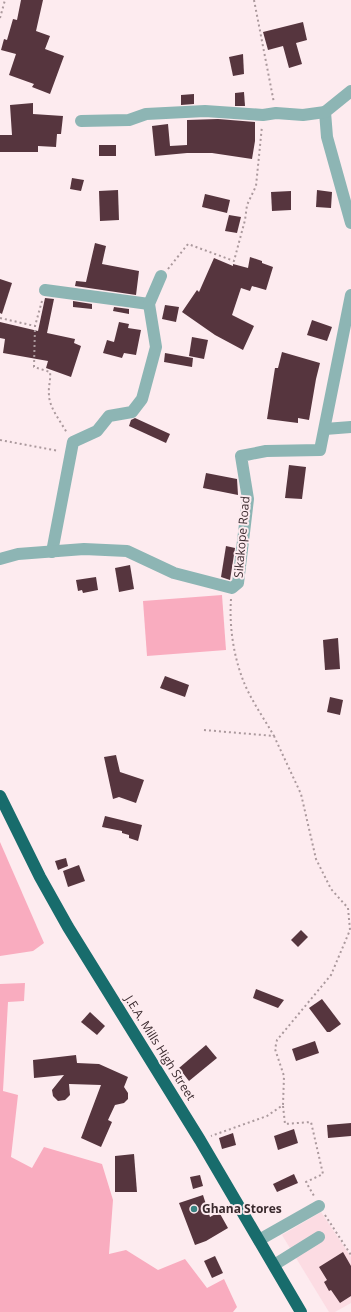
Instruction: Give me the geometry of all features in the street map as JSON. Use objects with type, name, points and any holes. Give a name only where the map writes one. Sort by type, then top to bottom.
[{"type":"highway","name":"J.E.A. Mills High Street","points":[[0,796],[40,878],[68,927],[200,1140],[302,1312]]},
{"type":"street","points":[[81,122],[129,120],[146,114],[205,111],[263,115],[276,113],[303,115],[325,112],[351,91]]},
{"type":"street","points":[[325,112],[327,137],[351,223]]},
{"type":"street","points":[[52,552],[72,447],[97,431],[109,416],[132,412],[142,399],[156,347],[149,304],[161,276]]},
{"type":"street","points":[[45,290],[149,304]]},
{"type":"street","name":"Sikakope Road","points":[[0,559],[18,554],[84,549],[127,551],[174,574],[232,588],[238,583],[248,499],[241,456],[266,451],[320,450],[351,295]]},
{"type":"street","points":[[325,429],[351,427]]},
{"type":"street","points":[[259,1240],[319,1206]]},
{"type":"street","points":[[274,1265],[319,1237]]},
{"type":"path","points":[[0,18],[5,0]]},
{"type":"path","points":[[254,0],[276,113]]},
{"type":"path","points":[[161,276],[188,244],[234,261],[245,220],[247,205],[256,186],[263,115]]},
{"type":"path","points":[[0,440],[25,444],[31,447],[72,447],[52,407],[48,395],[51,381],[50,372],[34,367],[35,326],[45,290]]},
{"type":"path","points":[[0,318],[35,326]]},
{"type":"path","points":[[232,588],[230,618],[238,663],[246,686],[274,736],[301,794],[316,859],[331,889],[348,908],[350,930],[331,975],[277,1040],[275,1049],[284,1076],[283,1105],[285,1124],[311,1122],[324,1174],[306,1182],[319,1206],[351,1255]]},
{"type":"path","points":[[204,730],[274,736]]},
{"type":"path","points":[[200,1140],[267,1116],[283,1105]]},
{"type":"shaded area","points":[[222,595],[226,650],[147,656],[143,601]]},
{"type":"shaded area","points":[[0,842],[44,943],[33,951],[0,956]]},
{"type":"shaded area","points":[[25,983],[24,1001],[8,1002],[3,1091],[18,1095],[11,1157],[32,1168],[44,1147],[102,1164],[113,1200],[109,1254],[126,1250],[158,1270],[185,1259],[207,1288],[224,1279],[237,1307],[233,1312],[0,1312],[0,984]]},
{"type":"shaded area","points":[[321,1212],[351,1257],[351,1303],[335,1312],[329,1312],[282,1235]]},
{"type":"building","points":[[21,0],[43,0],[36,31],[50,36],[45,49],[64,56],[50,94],[32,87],[34,84],[9,75],[16,54],[1,50],[4,39],[7,40],[13,19],[17,20]]},
{"type":"building","points":[[303,22],[307,40],[296,43],[302,64],[289,68],[283,46],[268,50],[263,32]]},
{"type":"building","points":[[243,54],[244,74],[233,76],[229,57]]},
{"type":"building","points":[[244,92],[245,106],[235,106],[235,93]]},
{"type":"building","points":[[194,94],[194,104],[181,105],[181,95]]},
{"type":"building","points":[[33,103],[33,114],[63,116],[61,134],[57,134],[56,147],[38,146],[38,152],[0,152],[0,135],[12,135],[10,105]]},
{"type":"building","points":[[218,119],[255,122],[255,141],[252,159],[212,153],[187,153],[155,156],[152,126],[168,124],[170,146],[187,145],[187,120]]},
{"type":"building","points":[[99,145],[116,145],[116,156],[99,156]]},
{"type":"building","points":[[72,178],[84,180],[81,191],[70,189]]},
{"type":"building","points":[[118,190],[119,220],[100,221],[99,191]]},
{"type":"building","points":[[317,190],[332,192],[331,208],[316,207]]},
{"type":"building","points":[[291,191],[291,210],[272,211],[271,192]]},
{"type":"building","points":[[205,194],[230,200],[227,213],[202,207]]},
{"type":"building","points":[[229,215],[241,217],[237,233],[225,231]]},
{"type":"building","points":[[95,243],[106,246],[102,264],[139,271],[136,295],[75,286],[76,281],[86,282]]},
{"type":"building","points":[[250,257],[273,267],[266,290],[252,286],[250,291],[241,288],[232,315],[254,326],[243,350],[215,335],[182,312],[197,290],[199,292],[214,258],[233,266],[233,264],[248,268]]},
{"type":"building","points":[[0,279],[12,283],[2,314],[0,313]]},
{"type":"building","points":[[45,298],[54,299],[47,333],[75,339],[74,343],[81,346],[71,377],[46,368],[48,361],[3,353],[5,339],[0,338],[0,322],[38,331]]},
{"type":"building","points":[[73,301],[92,304],[92,309],[73,307]]},
{"type":"building","points":[[165,305],[179,307],[176,322],[162,319]]},
{"type":"building","points":[[114,307],[129,309],[129,314],[113,311]]},
{"type":"building","points":[[312,320],[332,327],[327,341],[307,335]]},
{"type":"building","points":[[119,322],[129,324],[128,328],[141,330],[136,355],[124,353],[122,358],[103,353],[107,340],[114,342]]},
{"type":"building","points":[[192,337],[208,340],[204,359],[189,356]]},
{"type":"building","points":[[282,352],[320,363],[309,420],[298,418],[298,423],[267,419],[275,368],[278,368]]},
{"type":"building","points":[[165,353],[193,358],[192,367],[164,362]]},
{"type":"building","points":[[135,418],[170,434],[166,443],[129,426],[131,420]]},
{"type":"building","points":[[289,465],[306,467],[302,499],[285,498]]},
{"type":"building","points":[[206,473],[237,479],[238,495],[203,488]]},
{"type":"building","points":[[226,546],[235,548],[230,580],[221,577]]},
{"type":"building","points":[[130,565],[134,589],[119,592],[115,568]]},
{"type":"building","points":[[96,577],[98,590],[83,593],[82,590],[78,591],[76,580]]},
{"type":"building","points":[[338,638],[340,669],[325,670],[323,640]]},
{"type":"building","points":[[165,676],[189,685],[185,697],[160,688]]},
{"type":"building","points":[[330,697],[343,700],[340,715],[327,712]]},
{"type":"building","points":[[116,755],[120,772],[144,780],[136,803],[119,797],[113,799],[104,757]]},
{"type":"building","points":[[105,816],[142,825],[138,841],[129,838],[129,835],[122,833],[122,831],[102,827]]},
{"type":"building","points":[[66,858],[68,866],[58,870],[55,861]]},
{"type":"building","points":[[79,865],[85,881],[68,887],[63,871]]},
{"type":"building","points":[[301,930],[308,937],[298,947],[291,940]]},
{"type":"building","points":[[256,989],[284,1000],[278,1008],[253,998]]},
{"type":"building","points":[[322,999],[341,1024],[330,1032],[327,1032],[309,1008]]},
{"type":"building","points":[[90,1012],[105,1026],[97,1035],[81,1022]]},
{"type":"building","points":[[315,1041],[319,1053],[296,1061],[292,1049]]},
{"type":"building","points":[[206,1045],[217,1058],[189,1081],[179,1068]]},
{"type":"building","points":[[76,1055],[77,1063],[99,1064],[128,1077],[124,1087],[128,1093],[128,1099],[124,1103],[115,1105],[108,1120],[112,1122],[101,1147],[81,1138],[101,1085],[69,1084],[70,1095],[65,1100],[58,1101],[53,1096],[52,1090],[64,1075],[34,1078],[33,1060]]},
{"type":"building","points":[[351,1123],[351,1136],[328,1138],[327,1125]]},
{"type":"building","points":[[294,1129],[298,1143],[278,1150],[274,1136]]},
{"type":"building","points":[[233,1133],[236,1145],[222,1149],[219,1138]]},
{"type":"building","points":[[134,1154],[137,1192],[115,1192],[115,1156]]},
{"type":"building","points":[[294,1174],[298,1183],[277,1192],[273,1184]]},
{"type":"building","points":[[200,1175],[203,1186],[193,1189],[190,1177]]},
{"type":"building","points":[[203,1195],[210,1217],[219,1212],[228,1228],[206,1241],[195,1245],[179,1203]]},
{"type":"building","points":[[343,1252],[351,1266],[351,1296],[340,1303],[331,1290],[329,1291],[324,1282],[327,1280],[319,1267]]},
{"type":"building","points":[[215,1256],[223,1273],[212,1278],[204,1261]]},
{"type":"place","name":"Ghana Stores","points":[[194,1209]]}]
